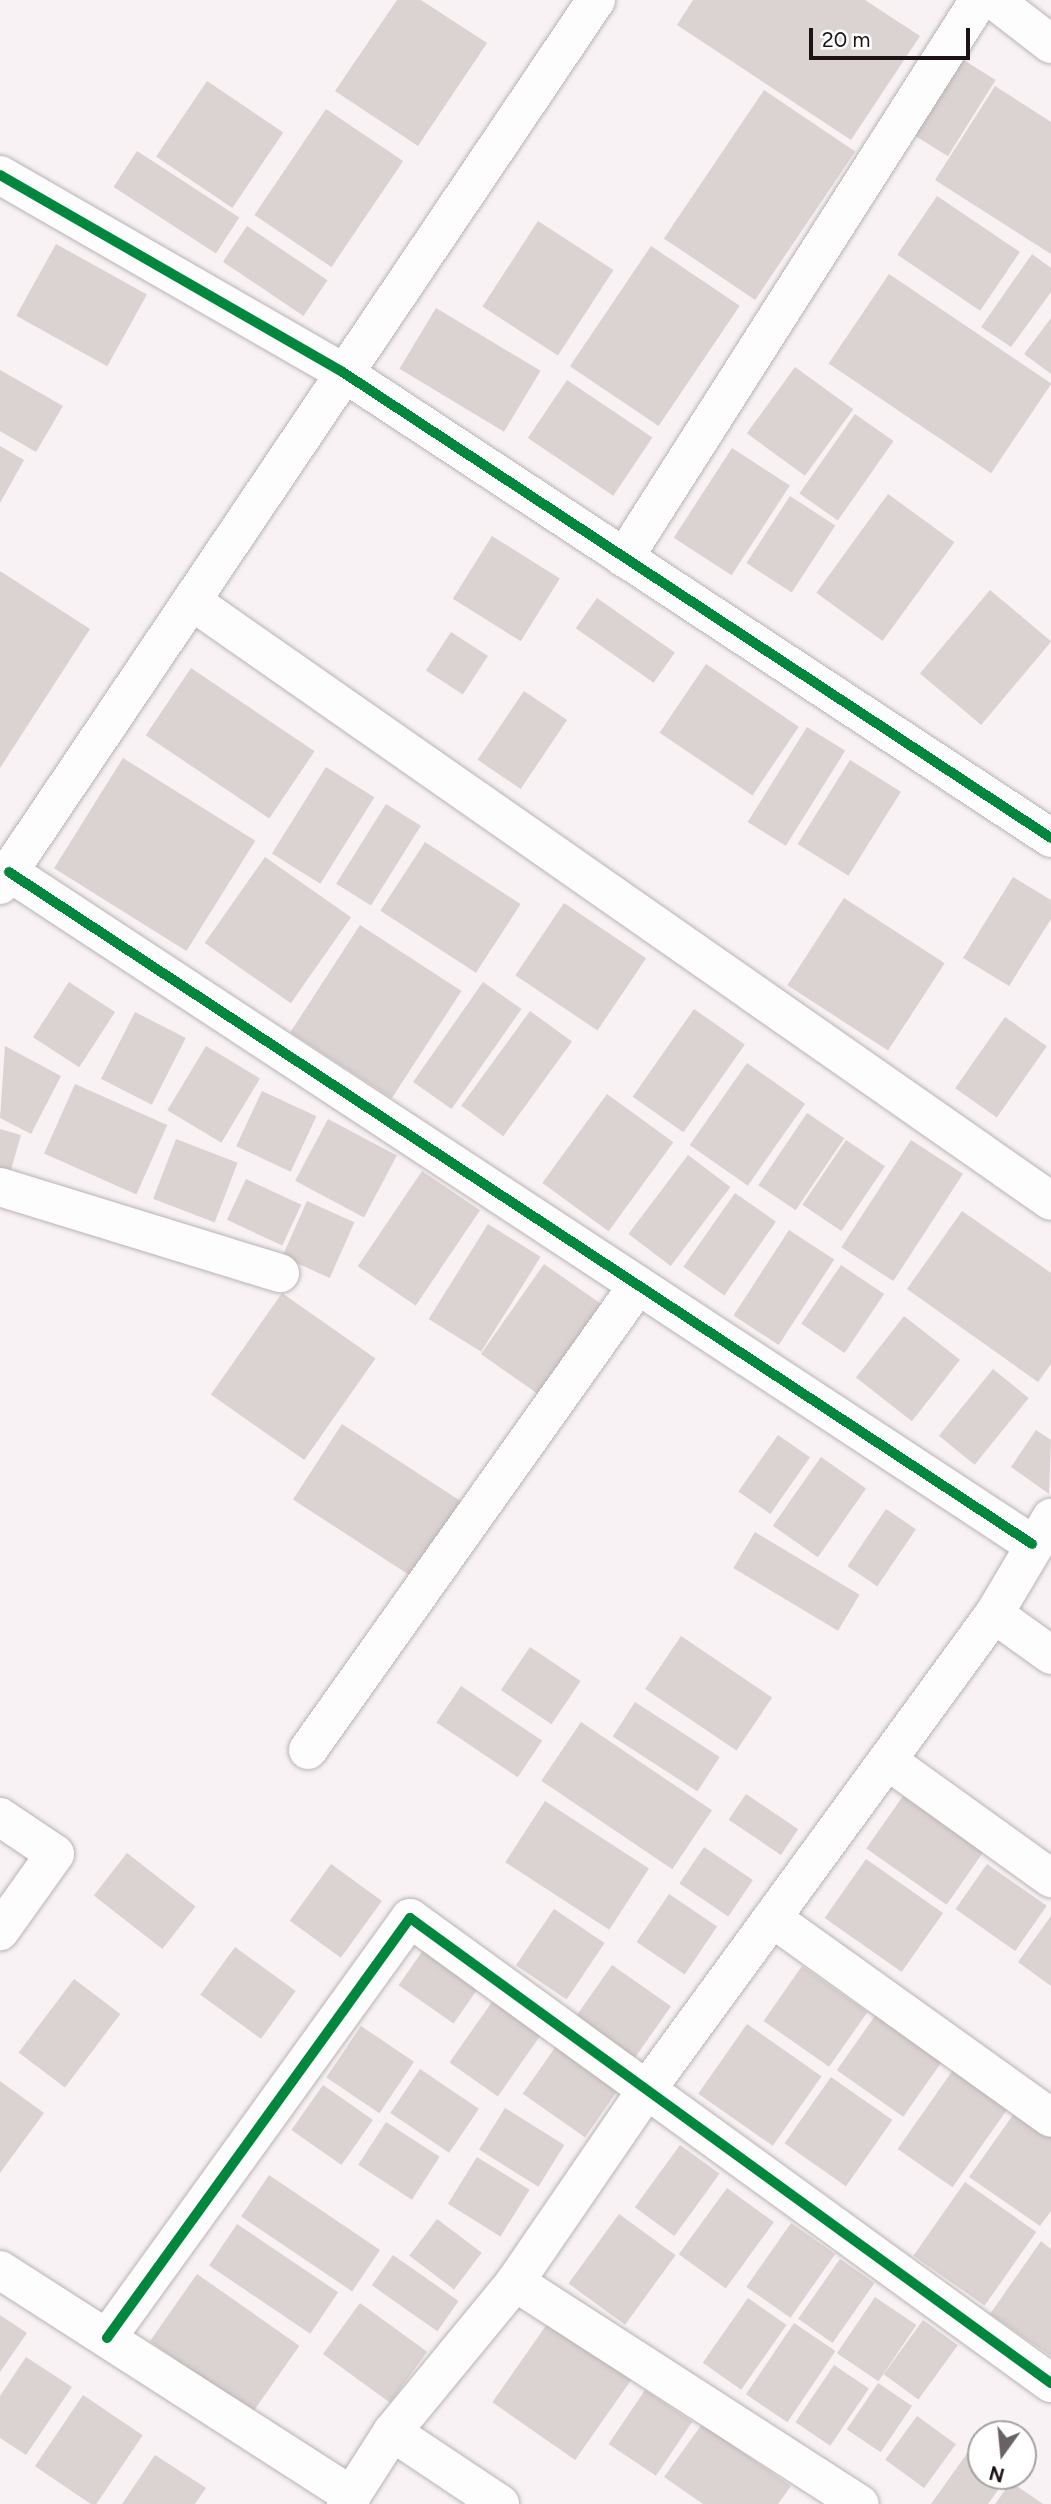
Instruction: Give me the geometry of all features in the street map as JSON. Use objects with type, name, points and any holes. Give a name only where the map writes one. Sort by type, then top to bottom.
[{"type":"street","points":[[0,2270],[107,2338],[349,2500],[392,2432],[515,2282],[645,2092],[994,1615],[1041,1531],[638,1285],[4,878],[193,602],[341,371],[596,0]]},
{"type":"street","points":[[624,558],[979,0]]},
{"type":"street","points":[[994,0],[1051,44]]},
{"type":"street","points":[[0,175],[341,371],[624,558],[1046,822]]},
{"type":"street","points":[[193,602],[1051,1201]]},
{"type":"street","points":[[0,1187],[280,1273]]},
{"type":"street","points":[[308,1750],[638,1285]]},
{"type":"street","points":[[994,1615],[1051,1656]]},
{"type":"street","points":[[888,1761],[1051,1878]]},
{"type":"street","points":[[0,1816],[55,1854],[0,1931]]},
{"type":"street","points":[[107,2338],[410,1918],[645,2092],[1051,2383]]},
{"type":"street","points":[[772,1918],[1051,2118]]},
{"type":"street","points":[[515,2282],[860,2504]]},
{"type":"street","points":[[392,2432],[500,2504]]},
{"type":"building","points":[[397,0],[421,0],[487,43],[418,146],[335,91]]},
{"type":"building","points":[[693,0],[865,0],[920,36],[851,140],[677,25]]},
{"type":"building","points":[[954,54],[996,80],[948,156],[906,130]]},
{"type":"building","points":[[207,81],[283,132],[232,208],[156,156]]},
{"type":"building","points":[[995,86],[1051,122],[1051,254],[935,180]]},
{"type":"building","points":[[764,90],[855,152],[755,300],[664,238]]},
{"type":"building","points":[[326,109],[403,161],[332,267],[254,215]]},
{"type":"building","points":[[137,151],[239,217],[216,254],[114,187]]},
{"type":"building","points":[[937,196],[1020,252],[980,311],[897,255]]},
{"type":"building","points":[[538,221],[613,270],[558,356],[482,307]]},
{"type":"building","points":[[247,226],[327,280],[303,316],[223,262]]},
{"type":"building","points":[[56,244],[147,294],[107,366],[16,316]]},
{"type":"building","points":[[651,246],[740,306],[659,426],[570,366]]},
{"type":"building","points":[[1032,254],[1051,268],[1051,292],[1011,347],[981,327]]},
{"type":"building","points":[[889,274],[1051,383],[991,473],[829,364]]},
{"type":"building","points":[[436,308],[541,371],[504,432],[399,369]]},
{"type":"building","points":[[1051,318],[1051,374],[1024,354]]},
{"type":"building","points":[[795,367],[853,409],[805,476],[747,433]]},
{"type":"building","points":[[0,370],[63,406],[36,452],[0,431]]},
{"type":"building","points":[[567,380],[652,438],[613,496],[528,438]]},
{"type":"building","points":[[855,414],[894,441],[838,520],[799,493]]},
{"type":"building","points":[[0,446],[24,460],[0,503]]},
{"type":"building","points":[[732,448],[790,486],[732,575],[674,538]]},
{"type":"building","points":[[888,494],[954,542],[883,641],[816,593]]},
{"type":"building","points":[[790,496],[835,525],[792,593],[746,563]]},
{"type":"building","points":[[492,536],[560,578],[521,641],[453,599]]},
{"type":"building","points":[[0,571],[90,629],[0,768]]},
{"type":"building","points":[[990,590],[1051,642],[981,725],[920,673]]},
{"type":"building","points":[[597,598],[675,652],[654,683],[576,628]]},
{"type":"building","points":[[451,632],[488,656],[463,695],[426,671]]},
{"type":"building","points":[[706,664],[799,727],[752,795],[660,733]]},
{"type":"building","points":[[191,668],[315,751],[269,818],[146,735]]},
{"type":"building","points":[[524,691],[567,720],[521,789],[478,760]]},
{"type":"building","points":[[807,727],[845,751],[786,846],[748,822]]},
{"type":"building","points":[[123,758],[255,841],[186,951],[54,868]]},
{"type":"building","points":[[850,760],[901,792],[848,876],[798,844]]},
{"type":"building","points":[[326,767],[374,797],[320,884],[272,854]]},
{"type":"building","points":[[386,804],[421,826],[371,905],[336,884]]},
{"type":"building","points":[[425,842],[521,904],[476,973],[380,911]]},
{"type":"building","points":[[265,857],[351,917],[291,1003],[205,943]]},
{"type":"building","points":[[1013,877],[1051,900],[1051,919],[1009,986],[963,958]]},
{"type":"building","points":[[844,898],[945,963],[888,1051],[787,985]]},
{"type":"building","points":[[564,903],[646,958],[597,1030],[515,975]]},
{"type":"building","points":[[360,925],[461,991],[392,1098],[290,1032]]},
{"type":"building","points":[[69,982],[115,1012],[79,1067],[33,1037]]},
{"type":"building","points":[[483,982],[522,1009],[452,1109],[413,1082]]},
{"type":"building","points":[[694,1009],[745,1045],[683,1132],[633,1097]]},
{"type":"building","points":[[530,1011],[572,1042],[503,1136],[461,1106]]},
{"type":"building","points":[[135,1012],[186,1038],[152,1105],[101,1079]]},
{"type":"building","points":[[1005,1017],[1047,1046],[997,1118],[955,1088]]},
{"type":"building","points":[[5,1046],[61,1076],[31,1134],[0,1118]]},
{"type":"building","points":[[206,1046],[260,1078],[221,1143],[167,1110]]},
{"type":"building","points":[[747,1063],[805,1104],[748,1186],[690,1145]]},
{"type":"building","points":[[75,1084],[167,1125],[136,1195],[44,1153]]},
{"type":"building","points":[[262,1091],[316,1116],[291,1172],[236,1146]]},
{"type":"building","points":[[607,1094],[673,1142],[609,1231],[542,1183]]},
{"type":"building","points":[[807,1113],[844,1138],[796,1210],[758,1185]]},
{"type":"building","points":[[328,1119],[397,1156],[364,1217],[295,1181]]},
{"type":"building","points":[[0,1129],[21,1135],[9,1177],[0,1174]]},
{"type":"building","points":[[176,1139],[238,1163],[215,1222],[153,1199]]},
{"type":"building","points":[[846,1140],[885,1166],[841,1231],[802,1205]]},
{"type":"building","points":[[911,1140],[963,1174],[893,1281],[841,1247]]},
{"type":"building","points":[[688,1155],[730,1187],[671,1266],[628,1234]]},
{"type":"building","points":[[422,1171],[480,1210],[416,1305],[358,1266]]},
{"type":"building","points":[[246,1179],[301,1205],[282,1246],[227,1220]]},
{"type":"building","points":[[735,1193],[776,1222],[724,1295],[683,1267]]},
{"type":"building","points":[[307,1201],[355,1222],[330,1278],[282,1257]]},
{"type":"building","points":[[962,1211],[1051,1273],[1051,1364],[1038,1382],[907,1289]]},
{"type":"building","points":[[488,1224],[541,1257],[481,1352],[429,1319]]},
{"type":"building","points":[[789,1230],[834,1259],[779,1345],[733,1316]]},
{"type":"building","points":[[544,1264],[605,1307],[542,1397],[481,1354]]},
{"type":"building","points":[[841,1265],[884,1294],[844,1353],[801,1324]]},
{"type":"building","points":[[282,1293],[375,1358],[304,1460],[211,1395]]},
{"type":"building","points":[[904,1316],[960,1360],[912,1421],[856,1377]]},
{"type":"building","points":[[993,1369],[1029,1398],[975,1465],[939,1436]]},
{"type":"building","points":[[342,1424],[464,1504],[415,1579],[293,1499]]},
{"type":"building","points":[[1036,1430],[1051,1440],[1049,1494],[1011,1467]]},
{"type":"building","points":[[778,1435],[810,1457],[770,1514],[738,1492]]},
{"type":"building","points":[[821,1457],[866,1489],[818,1557],[773,1526]]},
{"type":"building","points":[[886,1509],[916,1529],[877,1586],[847,1566]]},
{"type":"building","points":[[755,1532],[860,1595],[838,1631],[733,1568]]},
{"type":"building","points":[[681,1636],[772,1698],[736,1751],[645,1689]]},
{"type":"building","points":[[530,1647],[581,1681],[551,1724],[501,1690]]},
{"type":"building","points":[[461,1686],[542,1741],[518,1777],[436,1722]]},
{"type":"building","points":[[635,1702],[720,1757],[697,1791],[613,1736]]},
{"type":"building","points":[[581,1722],[712,1810],[672,1869],[541,1781]]},
{"type":"building","points":[[746,1794],[798,1829],[781,1855],[729,1820]]},
{"type":"building","points":[[903,1796],[983,1852],[947,1905],[866,1848]]},
{"type":"building","points":[[545,1801],[649,1869],[609,1930],[505,1862]]},
{"type":"building","points":[[704,1847],[753,1880],[728,1916],[679,1883]]},
{"type":"building","points":[[127,1853],[196,1907],[162,1949],[94,1896]]},
{"type":"building","points":[[866,1859],[943,1913],[902,1972],[825,1918]]},
{"type":"building","points":[[331,1864],[382,1901],[341,1958],[290,1921]]},
{"type":"building","points":[[987,1864],[1047,1906],[1015,1951],[955,1909]]},
{"type":"building","points":[[669,1894],[717,1926],[685,1975],[637,1942]]},
{"type":"building","points":[[554,1909],[605,1943],[567,1999],[516,1965]]},
{"type":"building","points":[[1051,1916],[1051,1986],[1018,1962]]},
{"type":"building","points":[[433,1936],[488,1974],[453,2024],[399,1985]]},
{"type":"building","points":[[235,1947],[296,1991],[261,2039],[200,1995]]},
{"type":"building","points":[[612,1965],[671,2006],[629,2066],[570,2025]]},
{"type":"building","points":[[802,1966],[868,2012],[829,2067],[764,2021]]},
{"type":"building","points":[[74,1979],[120,2014],[65,2087],[19,2052]]},
{"type":"building","points":[[508,1979],[556,2013],[498,2096],[449,2063]]},
{"type":"building","points":[[877,2013],[943,2059],[903,2117],[837,2070]]},
{"type":"building","points":[[747,2024],[822,2076],[773,2146],[698,2094]]},
{"type":"building","points":[[361,2026],[414,2062],[379,2113],[326,2077]]},
{"type":"building","points":[[568,2029],[630,2073],[585,2137],[523,2094]]},
{"type":"building","points":[[955,2067],[1010,2105],[953,2187],[898,2149]]},
{"type":"building","points":[[420,2069],[479,2109],[449,2153],[390,2113]]},
{"type":"building","points":[[831,2077],[892,2120],[846,2186],[785,2143]]},
{"type":"building","points":[[0,2081],[44,2113],[0,2173]]},
{"type":"building","points":[[323,2085],[373,2120],[341,2165],[291,2130]]},
{"type":"building","points":[[505,2108],[564,2145],[538,2187],[479,2150]]},
{"type":"building","points":[[1018,2108],[1051,2131],[1051,2211],[1040,2226],[969,2177]]},
{"type":"building","points":[[386,2122],[440,2157],[412,2200],[358,2165]]},
{"type":"building","points":[[680,2145],[720,2174],[674,2236],[635,2207]]},
{"type":"building","points":[[477,2157],[530,2190],[500,2236],[448,2204]]},
{"type":"building","points":[[269,2175],[380,2250],[352,2291],[241,2216]]},
{"type":"building","points":[[965,2182],[1036,2232],[985,2306],[913,2256]]},
{"type":"building","points":[[727,2188],[774,2222],[726,2288],[679,2254]]},
{"type":"building","points":[[619,2214],[676,2255],[625,2325],[568,2284]]},
{"type":"building","points":[[437,2219],[482,2253],[454,2289],[409,2256]]},
{"type":"building","points":[[791,2223],[835,2254],[790,2318],[746,2287]]},
{"type":"building","points":[[237,2224],[338,2292],[310,2334],[209,2265]]},
{"type":"building","points":[[1041,2241],[1051,2249],[1051,2356],[990,2314]]},
{"type":"building","points":[[393,2255],[459,2301],[437,2331],[372,2285]]},
{"type":"building","points":[[840,2259],[874,2283],[833,2343],[798,2319]]},
{"type":"building","points":[[197,2274],[299,2346],[252,2413],[150,2341]]},
{"type":"building","points":[[875,2297],[916,2325],[878,2381],[837,2353]]},
{"type":"building","points":[[748,2298],[787,2325],[741,2390],[703,2363]]},
{"type":"building","points":[[360,2303],[427,2352],[390,2403],[323,2354]]},
{"type":"building","points":[[0,2315],[27,2333],[0,2372]]},
{"type":"building","points":[[552,2317],[635,2375],[575,2460],[492,2402]]},
{"type":"building","points":[[923,2320],[958,2345],[918,2399],[884,2374]]},
{"type":"building","points":[[794,2323],[835,2351],[787,2422],[746,2394]]},
{"type":"building","points":[[26,2357],[72,2387],[26,2455],[0,2438],[0,2396]]},
{"type":"building","points":[[834,2365],[869,2388],[830,2446],[795,2422]]},
{"type":"building","points":[[878,2383],[912,2406],[881,2452],[847,2429]]},
{"type":"building","points":[[645,2390],[692,2422],[656,2476],[609,2444]]},
{"type":"building","points":[[83,2395],[143,2435],[96,2504],[91,2504],[35,2466]]},
{"type":"building","points":[[917,2416],[956,2444],[924,2488],[885,2460]]},
{"type":"building","points":[[702,2424],[791,2486],[778,2504],[703,2504],[664,2477]]},
{"type":"building","points":[[967,2453],[967,2490],[998,2490],[988,2504],[931,2504]]},
{"type":"building","points":[[155,2455],[206,2488],[195,2504],[122,2504]]},
{"type":"building","points":[[1005,2490],[1023,2490],[1043,2504],[995,2504]]},
{"type":"cycle path","points":[[0,175],[341,371],[1051,838]]},
{"type":"cycle path","points":[[9,872],[1032,1544]]},
{"type":"cycle path","points":[[107,2338],[410,1918],[1051,2383]]}]
